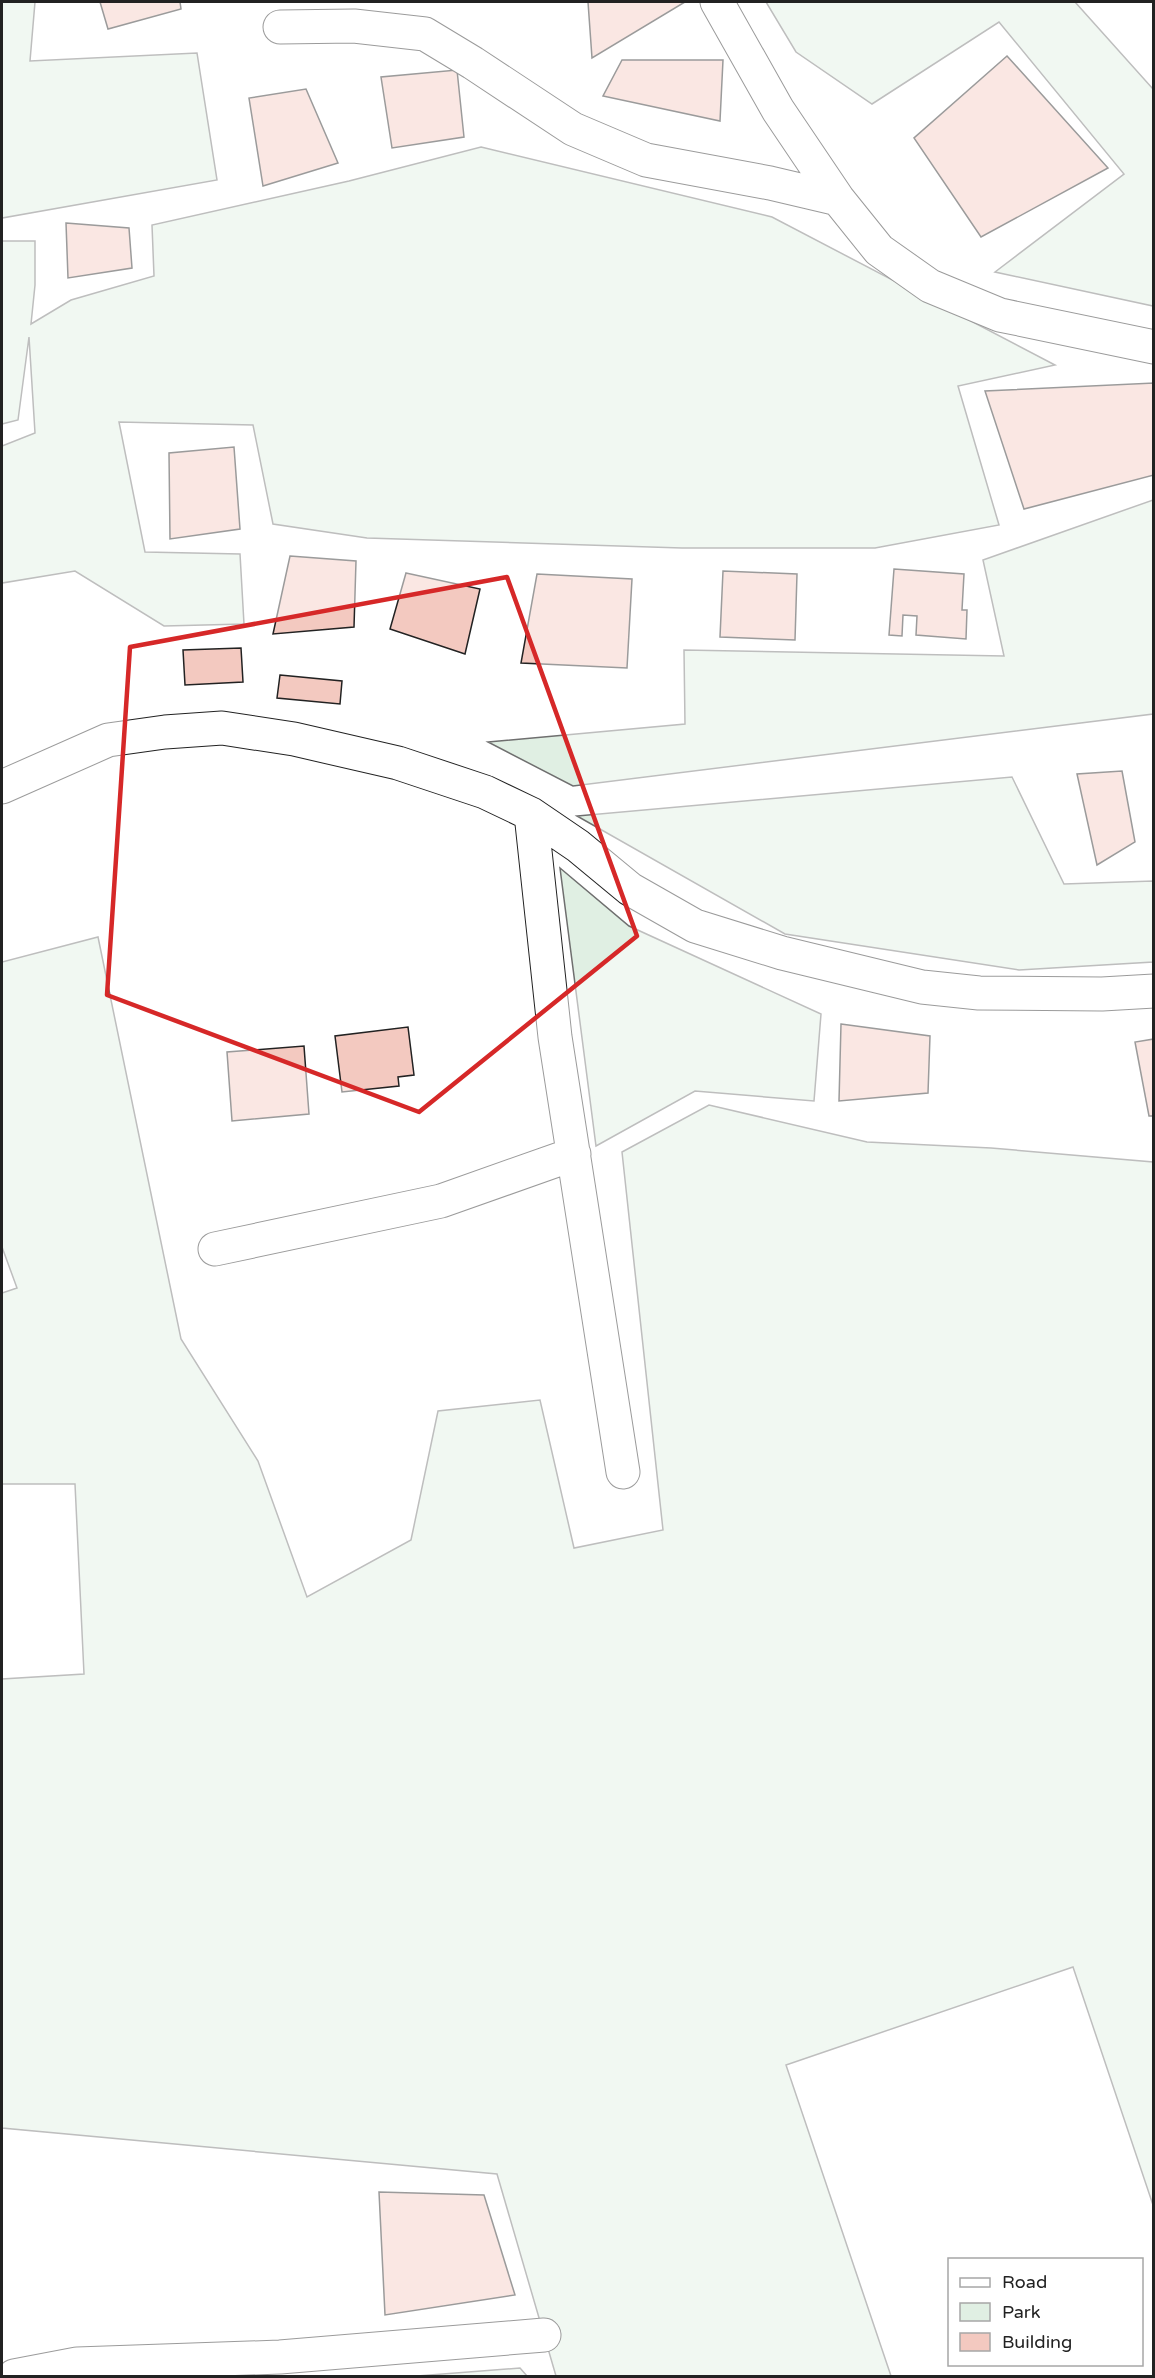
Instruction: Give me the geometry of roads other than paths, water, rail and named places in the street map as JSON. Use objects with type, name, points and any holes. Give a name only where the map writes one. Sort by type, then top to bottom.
[{"type":"street","points":[[717,2],[778,110],[837,199],[879,250],[930,286],[1000,315],[1154,347]]},
{"type":"street","points":[[280,27],[354,26],[425,34],[573,129],[646,160],[770,183],[837,199]]},
{"type":"street","points":[[2,787],[108,740],[165,732],[222,728],[294,739],[398,763],[485,792],[531,814],[578,846],[630,889],[695,926],[782,953],[922,987],[979,993],[1102,994],[1154,991]]},
{"type":"street","points":[[531,814],[555,1037],[623,1472]]},
{"type":"street","points":[[215,1249],[441,1201],[574,1154]]},
{"type":"street","points":[[14,2376],[77,2364],[280,2358],[544,2336]]}]
